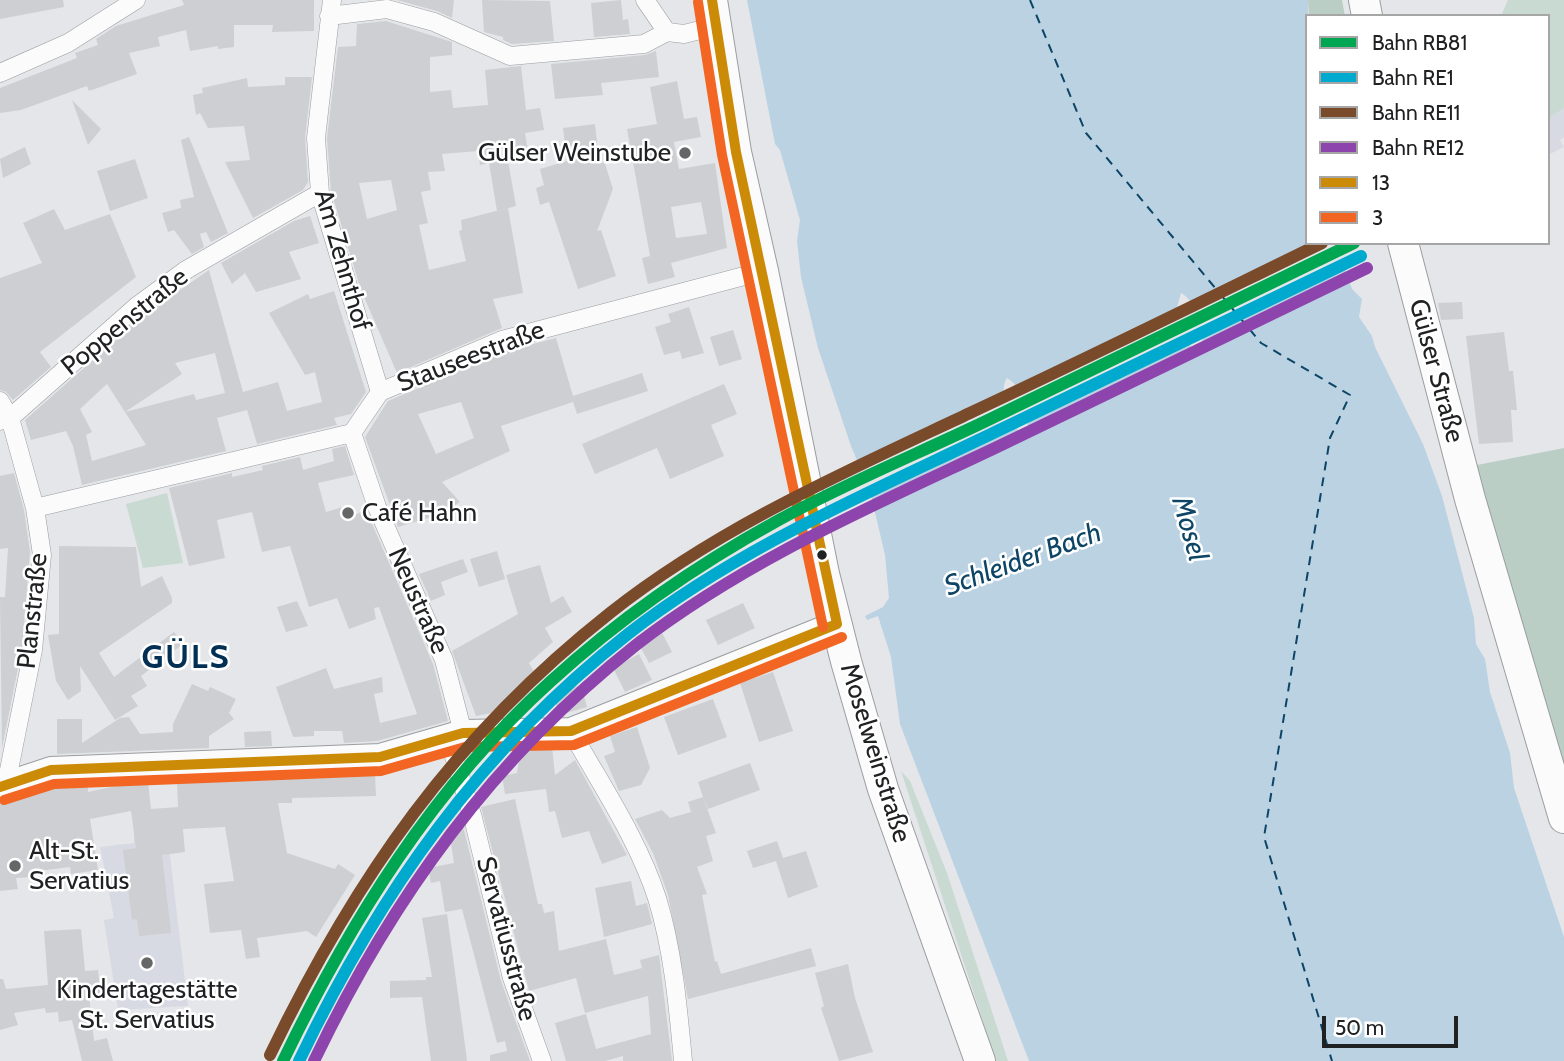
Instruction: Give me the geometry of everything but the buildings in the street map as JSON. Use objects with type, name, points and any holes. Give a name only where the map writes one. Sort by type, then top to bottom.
[{"type":"main road","name":"Moselweinstraße","points":[[714,13],[736,152],[837,624],[883,789],[980,1061]]},
{"type":"main road","name":"Gülser Straße","points":[[1404,245],[1470,499],[1564,818]]},
{"type":"street","points":[[0,74],[68,43],[136,0]]},
{"type":"street","points":[[645,0],[667,33]]},
{"type":"street","points":[[330,8],[387,9],[434,22],[510,56],[645,44],[667,33],[684,34],[714,13]]},
{"type":"street","name":"Am Zehnthof","points":[[330,8],[316,138],[320,193],[380,392]]},
{"type":"street","name":"Poppenstraße","points":[[5,419],[136,306],[186,271],[320,193]]},
{"type":"street","name":"Stauseestraße","points":[[352,433],[380,392],[502,340],[763,271]]},
{"type":"street","name":"Planstraße","points":[[0,401],[35,508],[42,555],[33,650],[3,786]]},
{"type":"street","points":[[35,508],[352,433]]},
{"type":"street","name":"Neustraße","points":[[352,433],[377,507],[444,660],[456,735]]},
{"type":"street","points":[[3,786],[51,770],[380,757],[456,735],[571,731],[837,624]]},
{"type":"street","points":[[571,731],[636,847],[656,897],[673,970],[683,1061]]},
{"type":"street","name":"Servatiusstraße","points":[[456,735],[512,978],[542,1061]]},
{"type":"shaded area","points":[[1508,0],[1564,0],[1564,108],[1550,118],[1550,14],[1502,14]]},
{"type":"shaded area","points":[[1564,108],[1564,137],[1560,140],[1564,147],[1550,154],[1550,118]]},
{"type":"shaded area","points":[[167,493],[183,563],[143,568],[126,504]]},
{"type":"shaded area","points":[[901,771],[910,781],[947,873],[1008,1061],[996,1061]]},
{"type":"shaded area","name":"Kindertagestätte St. Servatius","points":[[167,831],[188,1006],[118,1010],[104,920],[114,918],[100,847],[134,843],[134,835]]},
{"type":"green space","points":[[1308,0],[1342,0],[1345,14],[1309,14]]},
{"type":"green space","points":[[1564,448],[1564,770],[1472,466]]},
{"type":"water","points":[[747,0],[1308,0],[1308,14],[1305,14],[1305,245],[1337,245],[1352,289],[1362,299],[1359,317],[1372,336],[1423,444],[1442,496],[1474,618],[1476,644],[1485,659],[1490,692],[1510,753],[1514,788],[1564,937],[1564,1061],[1029,1061],[900,724],[891,657],[878,616],[867,620],[865,616],[883,607],[889,598],[885,555],[870,491],[851,446],[818,348],[801,277],[797,241],[800,220],[780,150],[775,144]],"holes":[[[1181,293],[1199,319],[1203,337],[1200,351],[1190,346],[1177,308]],[[1007,378],[1025,404],[1028,422],[1025,436],[1015,426],[1007,409],[1004,384]]]},
{"type":"pier","points":[[1315,245],[1340,245],[1348,261],[1199,333],[1189,305]]},
{"type":"pier","points":[[1182,309],[1191,337],[1024,418],[1015,389]]},
{"type":"pier","points":[[1007,393],[1017,421],[867,494],[855,466]]},
{"type":"ferry route","points":[[1030,0],[1086,133],[1261,343],[1350,395],[1330,438],[1264,837],[1332,1061]]},
{"type":"rail line","name":"RE11","points":[[270,1055],[337,928],[414,813],[503,709],[554,660],[610,613],[695,554],[784,503],[1318,245]]},
{"type":"rail line","name":"RB81","points":[[283,1061],[337,957],[398,858],[432,811],[468,766],[508,723],[576,659],[631,615],[717,556],[802,507],[1350,245]]},
{"type":"rail line","name":"RE1","points":[[299,1061],[364,939],[399,882],[438,828],[525,726],[574,679],[628,634],[713,575],[802,525],[1361,256]]},
{"type":"rail line","name":"RE12","points":[[314,1061],[377,943],[451,834],[492,783],[536,735],[636,645],[720,587],[809,537],[1367,268]]},
{"type":"transit line","name":"13","points":[[712,0],[736,152],[837,624]]},
{"type":"transit line","name":"3","points":[[698,2],[722,155],[823,627]]},
{"type":"transit line","name":"13","points":[[0,787],[51,770],[380,757],[463,733],[571,731],[837,624]]},
{"type":"transit line","name":"3","points":[[4,800],[54,784],[381,771],[465,747],[574,745],[842,637]]},
{"type":"place","name":"Gülser Weinstube","points":[[685,153]]},
{"type":"place","name":"Café Hahn","points":[[348,513]]},
{"type":"place","name":"Alt-St. Servatius","points":[[15,866]]},
{"type":"place","name":"Kindertagestätte St. Servatius","points":[[147,963]]},
{"type":"district","name":"GÜLS","points":[[186,658]]},
{"type":"water label","name":"Mosel","points":[[1189,529]]},
{"type":"water label","name":"Schleider Bach","points":[[1023,560]]}]
